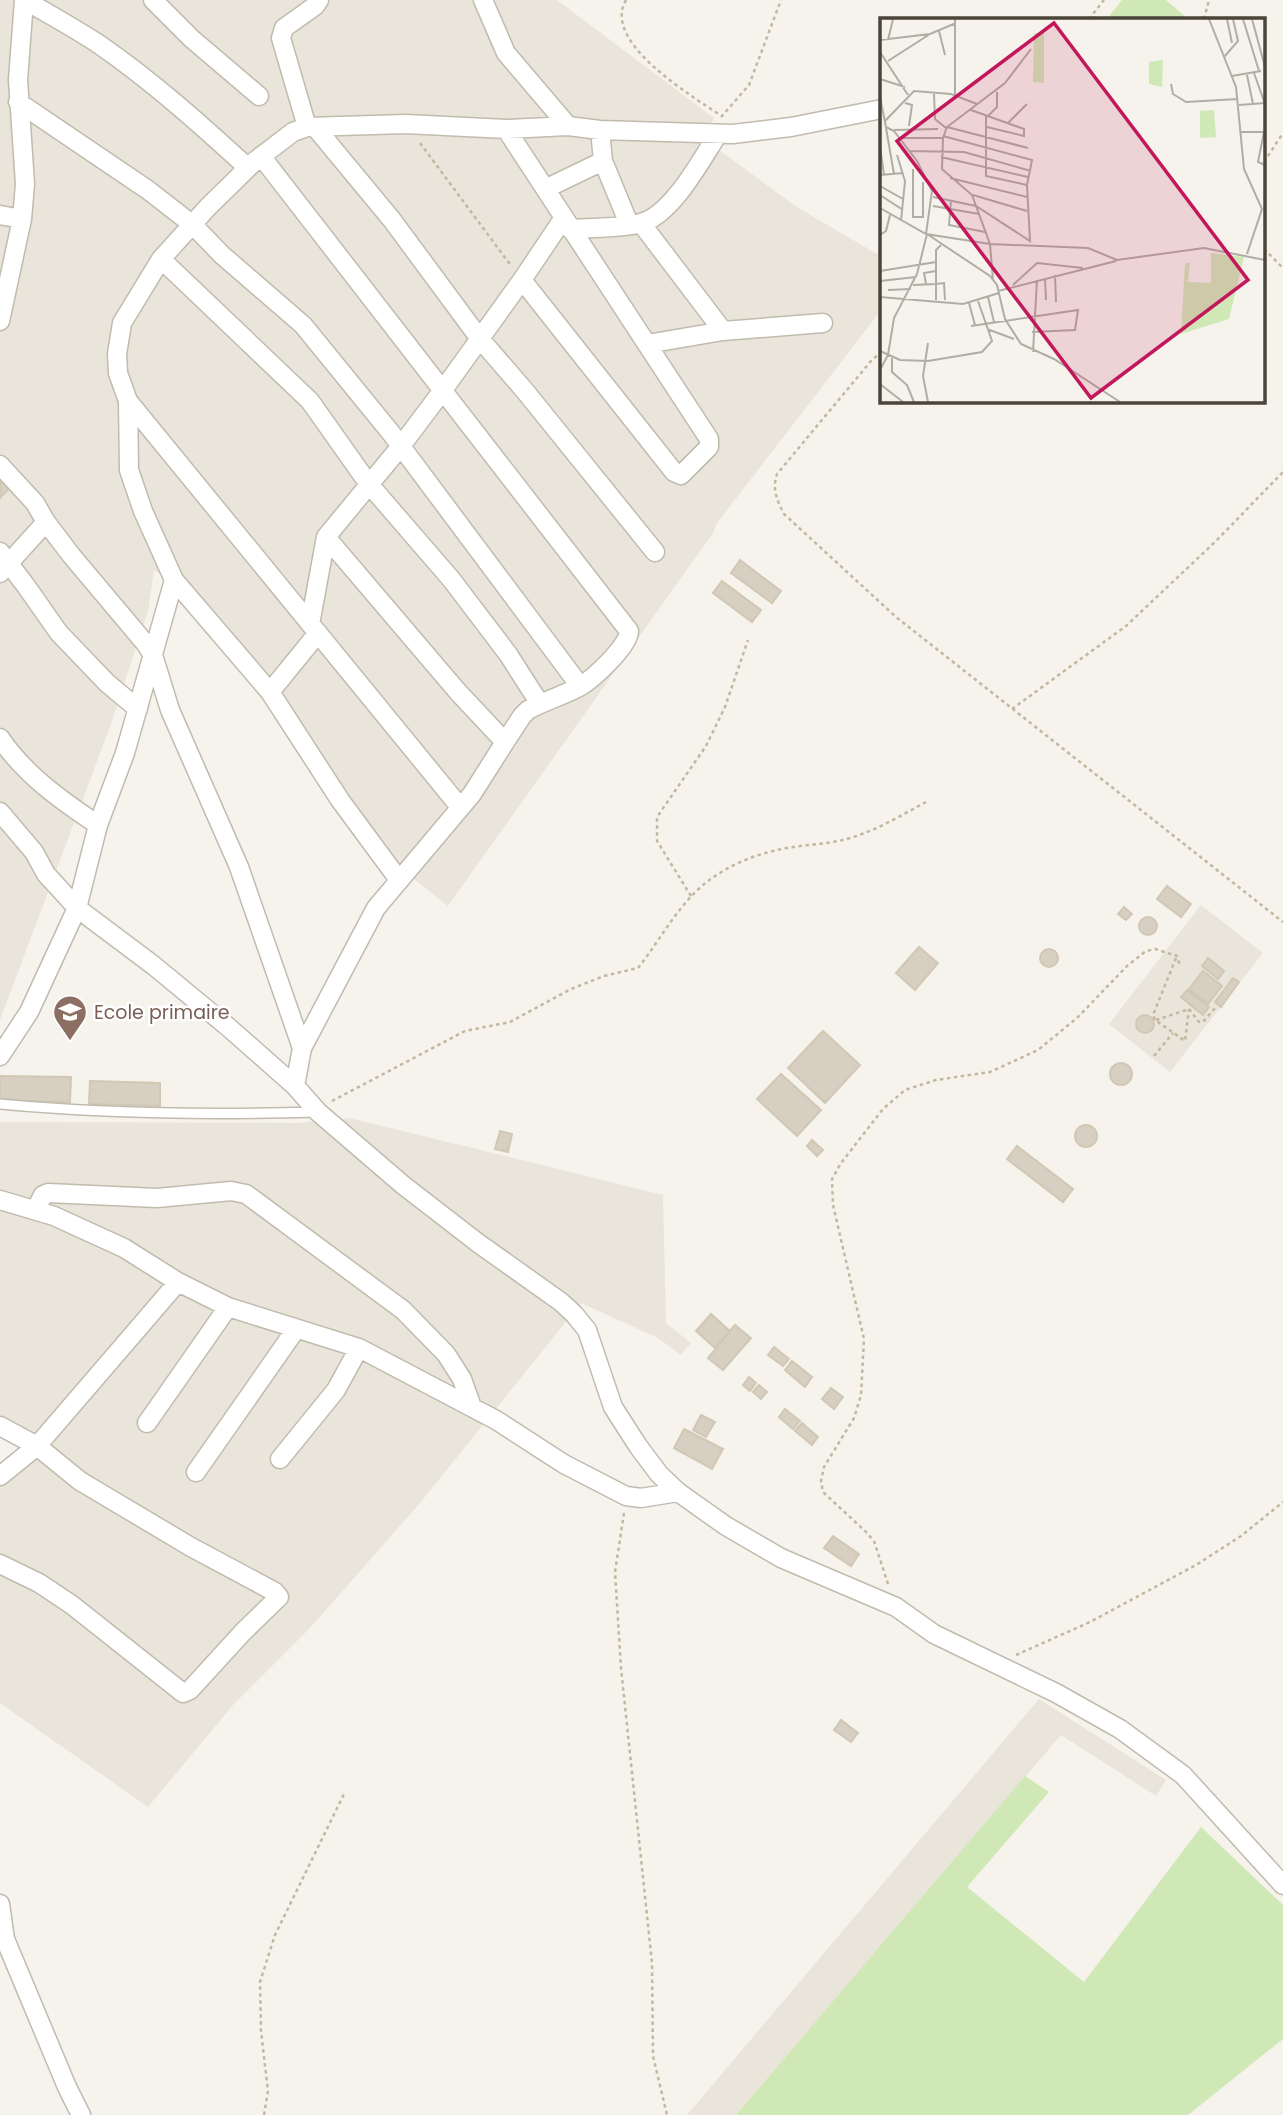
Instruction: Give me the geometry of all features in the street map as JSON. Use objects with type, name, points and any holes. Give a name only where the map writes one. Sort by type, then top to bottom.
[{"type":"street","points":[[0,321],[22,219],[26,184],[18,103],[25,0],[99,44],[209,132],[254,162],[443,390],[629,631],[626,643],[620,651],[580,687],[540,704],[522,716],[492,766],[376,908],[302,1048],[295,1086]]},
{"type":"street","points":[[153,0],[192,39],[259,96]]},
{"type":"street","points":[[319,0],[281,33],[311,127],[392,220],[480,339],[655,552]]},
{"type":"street","points":[[483,0],[506,53],[568,126]]},
{"type":"street","points":[[18,103],[148,190],[193,225],[222,256],[303,325],[401,446],[580,687]]},
{"type":"street","points":[[400,880],[340,800],[270,692],[174,580],[143,511],[130,470],[128,401],[118,373],[117,354],[122,323],[161,259],[254,162],[293,132],[311,127],[406,124],[506,129],[568,126],[600,130],[791,127],[880,109]]},
{"type":"street","points":[[506,129],[710,442],[709,447],[679,475],[674,472],[522,280]]},
{"type":"street","points":[[566,224],[635,224],[663,210],[721,129]]},
{"type":"street","points":[[600,130],[603,161],[635,224],[723,331]]},
{"type":"street","points":[[545,189],[603,161]]},
{"type":"street","points":[[0,215],[22,219]]},
{"type":"street","points":[[270,692],[314,629],[326,537],[401,446],[566,224]]},
{"type":"street","points":[[161,259],[310,401],[369,483],[451,579],[509,654],[540,704]]},
{"type":"street","points":[[647,344],[723,331],[823,323]]},
{"type":"street","points":[[128,401],[460,807]]},
{"type":"street","points":[[0,465],[35,503],[47,522],[153,655],[170,710],[239,867],[302,1048]]},
{"type":"street","points":[[47,522],[3,563],[71,647],[138,709]]},
{"type":"street","points":[[326,537],[449,682],[505,742]]},
{"type":"street","points":[[0,1056],[29,1012],[77,908],[98,825],[138,709],[174,580]]},
{"type":"street","points":[[0,738],[25,768],[71,807],[98,825]]},
{"type":"street","points":[[0,812],[34,852],[47,874],[77,908],[217,1017],[295,1086],[318,1112],[435,1210],[574,1314],[587,1330],[613,1406],[652,1465],[678,1492],[726,1526],[781,1558],[896,1607],[934,1634],[1055,1693],[1120,1729],[1183,1775],[1283,1885]]},
{"type":"street","points":[[36,1209],[43,1195],[48,1193],[157,1198],[231,1191],[246,1194],[403,1310],[446,1354],[462,1379],[472,1407]]},
{"type":"street","points":[[0,1200],[36,1209],[124,1248],[178,1282],[229,1307],[359,1348],[496,1420],[564,1464],[626,1496],[641,1498],[678,1492]]},
{"type":"street","points":[[0,1476],[37,1446],[178,1282]]},
{"type":"street","points":[[148,1423],[229,1307]]},
{"type":"street","points":[[196,1472],[296,1329]]},
{"type":"street","points":[[280,1459],[336,1390],[359,1348]]},
{"type":"street","points":[[0,1426],[37,1446],[80,1481],[191,1547],[275,1592],[279,1597],[190,1690],[183,1693],[72,1605],[39,1583],[0,1564]]},
{"type":"street","points":[[0,1903],[5,1939],[81,2115]]},
{"type":"lane","points":[[0,1104],[54,1109],[179,1113],[318,1112]]},
{"type":"path","points":[[626,0],[621,20],[631,42],[666,79],[721,129],[749,85],[781,0]]},
{"type":"path","points":[[1090,18],[1104,0]]},
{"type":"path","points":[[1204,18],[1209,0]]},
{"type":"path","points":[[406,124],[522,280]]},
{"type":"path","points":[[1266,159],[1283,133]]},
{"type":"path","points":[[1266,251],[1283,268]]},
{"type":"path","points":[[880,353],[777,474],[774,485],[776,499],[784,514],[896,617],[1283,922]]},
{"type":"path","points":[[1012,709],[1126,626],[1215,542],[1283,472]]},
{"type":"path","points":[[691,896],[657,841],[657,817],[706,746],[725,707],[748,640]]},
{"type":"path","points":[[318,1112],[329,1103],[465,1031],[510,1022],[570,989],[604,976],[638,968],[691,896],[709,880],[737,863],[782,849],[851,838],[928,801]]},
{"type":"path","points":[[896,1607],[874,1541],[823,1492],[821,1481],[824,1467],[854,1418],[861,1395],[864,1339],[833,1206],[832,1180],[841,1163],[883,1109],[905,1090],[936,1080],[990,1072],[1038,1050],[1077,1018],[1126,966],[1146,951],[1155,949],[1177,956]]},
{"type":"path","points":[[1177,956],[1180,966]]},
{"type":"path","points":[[1177,956],[1152,1013],[1155,1020],[1183,1041],[1186,1040],[1189,1009]]},
{"type":"path","points":[[1189,1009],[1199,1022],[1203,1022],[1215,1008]]},
{"type":"path","points":[[1155,1020],[1189,1009]]},
{"type":"path","points":[[1154,1056],[1172,1033]]},
{"type":"path","points":[[626,1496],[615,1572],[621,1668],[652,1963],[653,2056],[667,2115]]},
{"type":"path","points":[[993,1665],[1090,1622],[1196,1565],[1241,1536],[1283,1502]]},
{"type":"path","points":[[264,2115],[268,2091],[261,2031],[260,1982],[275,1935],[344,1794]]},
{"type":"shaded area","points":[[0,0],[557,0],[714,118],[703,138],[795,206],[877,254],[880,252],[880,312],[717,523],[713,533],[448,906],[404,871],[161,575],[154,570],[148,611],[111,724],[0,1020]]},
{"type":"shaded area","points":[[1201,905],[1263,953],[1170,1072],[1109,1024]]},
{"type":"shaded area","points":[[350,1118],[663,1195],[666,1323],[691,1343],[681,1355],[658,1338],[581,1303],[420,1503],[310,1628],[233,1705],[148,1807],[0,1703],[0,1474],[38,1448],[0,1431],[0,1122],[300,1123]]},
{"type":"shaded area","points":[[1039,1699],[1166,1780],[1156,1796],[1061,1735],[736,2115],[687,2115]]},
{"type":"green space","points":[[1122,0],[1166,0],[1187,18],[1108,18]]},
{"type":"green space","points":[[1025,1776],[1049,1792],[967,1887],[1084,1982],[1201,1827],[1283,1905],[1283,2039],[1188,2115],[736,2115]]},
{"type":"building","points":[[0,473],[12,485],[0,498]]},
{"type":"building","points":[[740,560],[781,591],[772,603],[731,573]]},
{"type":"building","points":[[722,581],[761,610],[752,622],[713,593]]},
{"type":"building","points":[[1167,886],[1191,904],[1181,917],[1157,899]]},
{"type":"building","points":[[1124,907],[1132,914],[1126,920],[1118,914]]},
{"type":"building","points":[[1144,917],[1152,917],[1157,926],[1155,933],[1144,935],[1139,930],[1139,922]]},
{"type":"building","points":[[919,947],[938,963],[915,990],[896,973]]},
{"type":"building","points":[[1049,949],[1055,952],[1058,958],[1055,964],[1049,967],[1043,964],[1040,958],[1043,952]]},
{"type":"building","points":[[1208,958],[1224,971],[1218,979],[1202,966]]},
{"type":"building","points":[[1203,971],[1222,986],[1208,1004],[1189,989]]},
{"type":"building","points":[[1233,978],[1239,982],[1221,1007],[1215,1002]]},
{"type":"building","points":[[1187,990],[1209,1007],[1203,1015],[1181,997]]},
{"type":"building","points":[[1145,1015],[1151,1018],[1154,1024],[1151,1030],[1145,1033],[1139,1030],[1136,1024],[1139,1018]]},
{"type":"building","points":[[823,1031],[860,1065],[825,1103],[788,1068]]},
{"type":"building","points":[[1121,1063],[1129,1066],[1132,1074],[1129,1082],[1121,1085],[1113,1082],[1110,1074],[1113,1066]]},
{"type":"building","points":[[781,1074],[821,1110],[797,1136],[757,1099]]},
{"type":"building","points":[[0,1076],[71,1077],[70,1102],[0,1101]]},
{"type":"building","points":[[90,1081],[160,1083],[160,1106],[89,1104]]},
{"type":"building","points":[[1086,1125],[1094,1128],[1097,1136],[1094,1144],[1086,1147],[1078,1144],[1075,1136],[1078,1128]]},
{"type":"building","points":[[500,1131],[512,1134],[508,1152],[495,1149]]},
{"type":"building","points":[[812,1140],[823,1150],[817,1156],[807,1146]]},
{"type":"building","points":[[1017,1146],[1073,1189],[1063,1202],[1007,1159]]},
{"type":"building","points":[[711,1314],[730,1331],[715,1348],[696,1331]]},
{"type":"building","points":[[735,1325],[751,1338],[723,1370],[708,1358]]},
{"type":"building","points":[[774,1347],[789,1359],[783,1366],[768,1355]]},
{"type":"building","points":[[792,1361],[812,1377],[805,1387],[785,1370]]},
{"type":"building","points":[[749,1377],[756,1383],[750,1391],[743,1385]]},
{"type":"building","points":[[759,1385],[767,1392],[761,1399],[753,1392]]},
{"type":"building","points":[[831,1388],[843,1397],[834,1409],[822,1399]]},
{"type":"building","points":[[785,1409],[800,1421],[793,1429],[779,1417]]},
{"type":"building","points":[[701,1415],[715,1422],[706,1437],[693,1430]]},
{"type":"building","points":[[802,1423],[818,1437],[812,1445],[795,1431]]},
{"type":"building","points":[[684,1429],[723,1449],[712,1469],[674,1448]]},
{"type":"building","points":[[833,1536],[859,1554],[851,1566],[824,1548]]},
{"type":"building","points":[[841,1720],[858,1733],[851,1742],[834,1730]]},
{"type":"place","name":"Ecole primaire","points":[[70,1042]]}]
